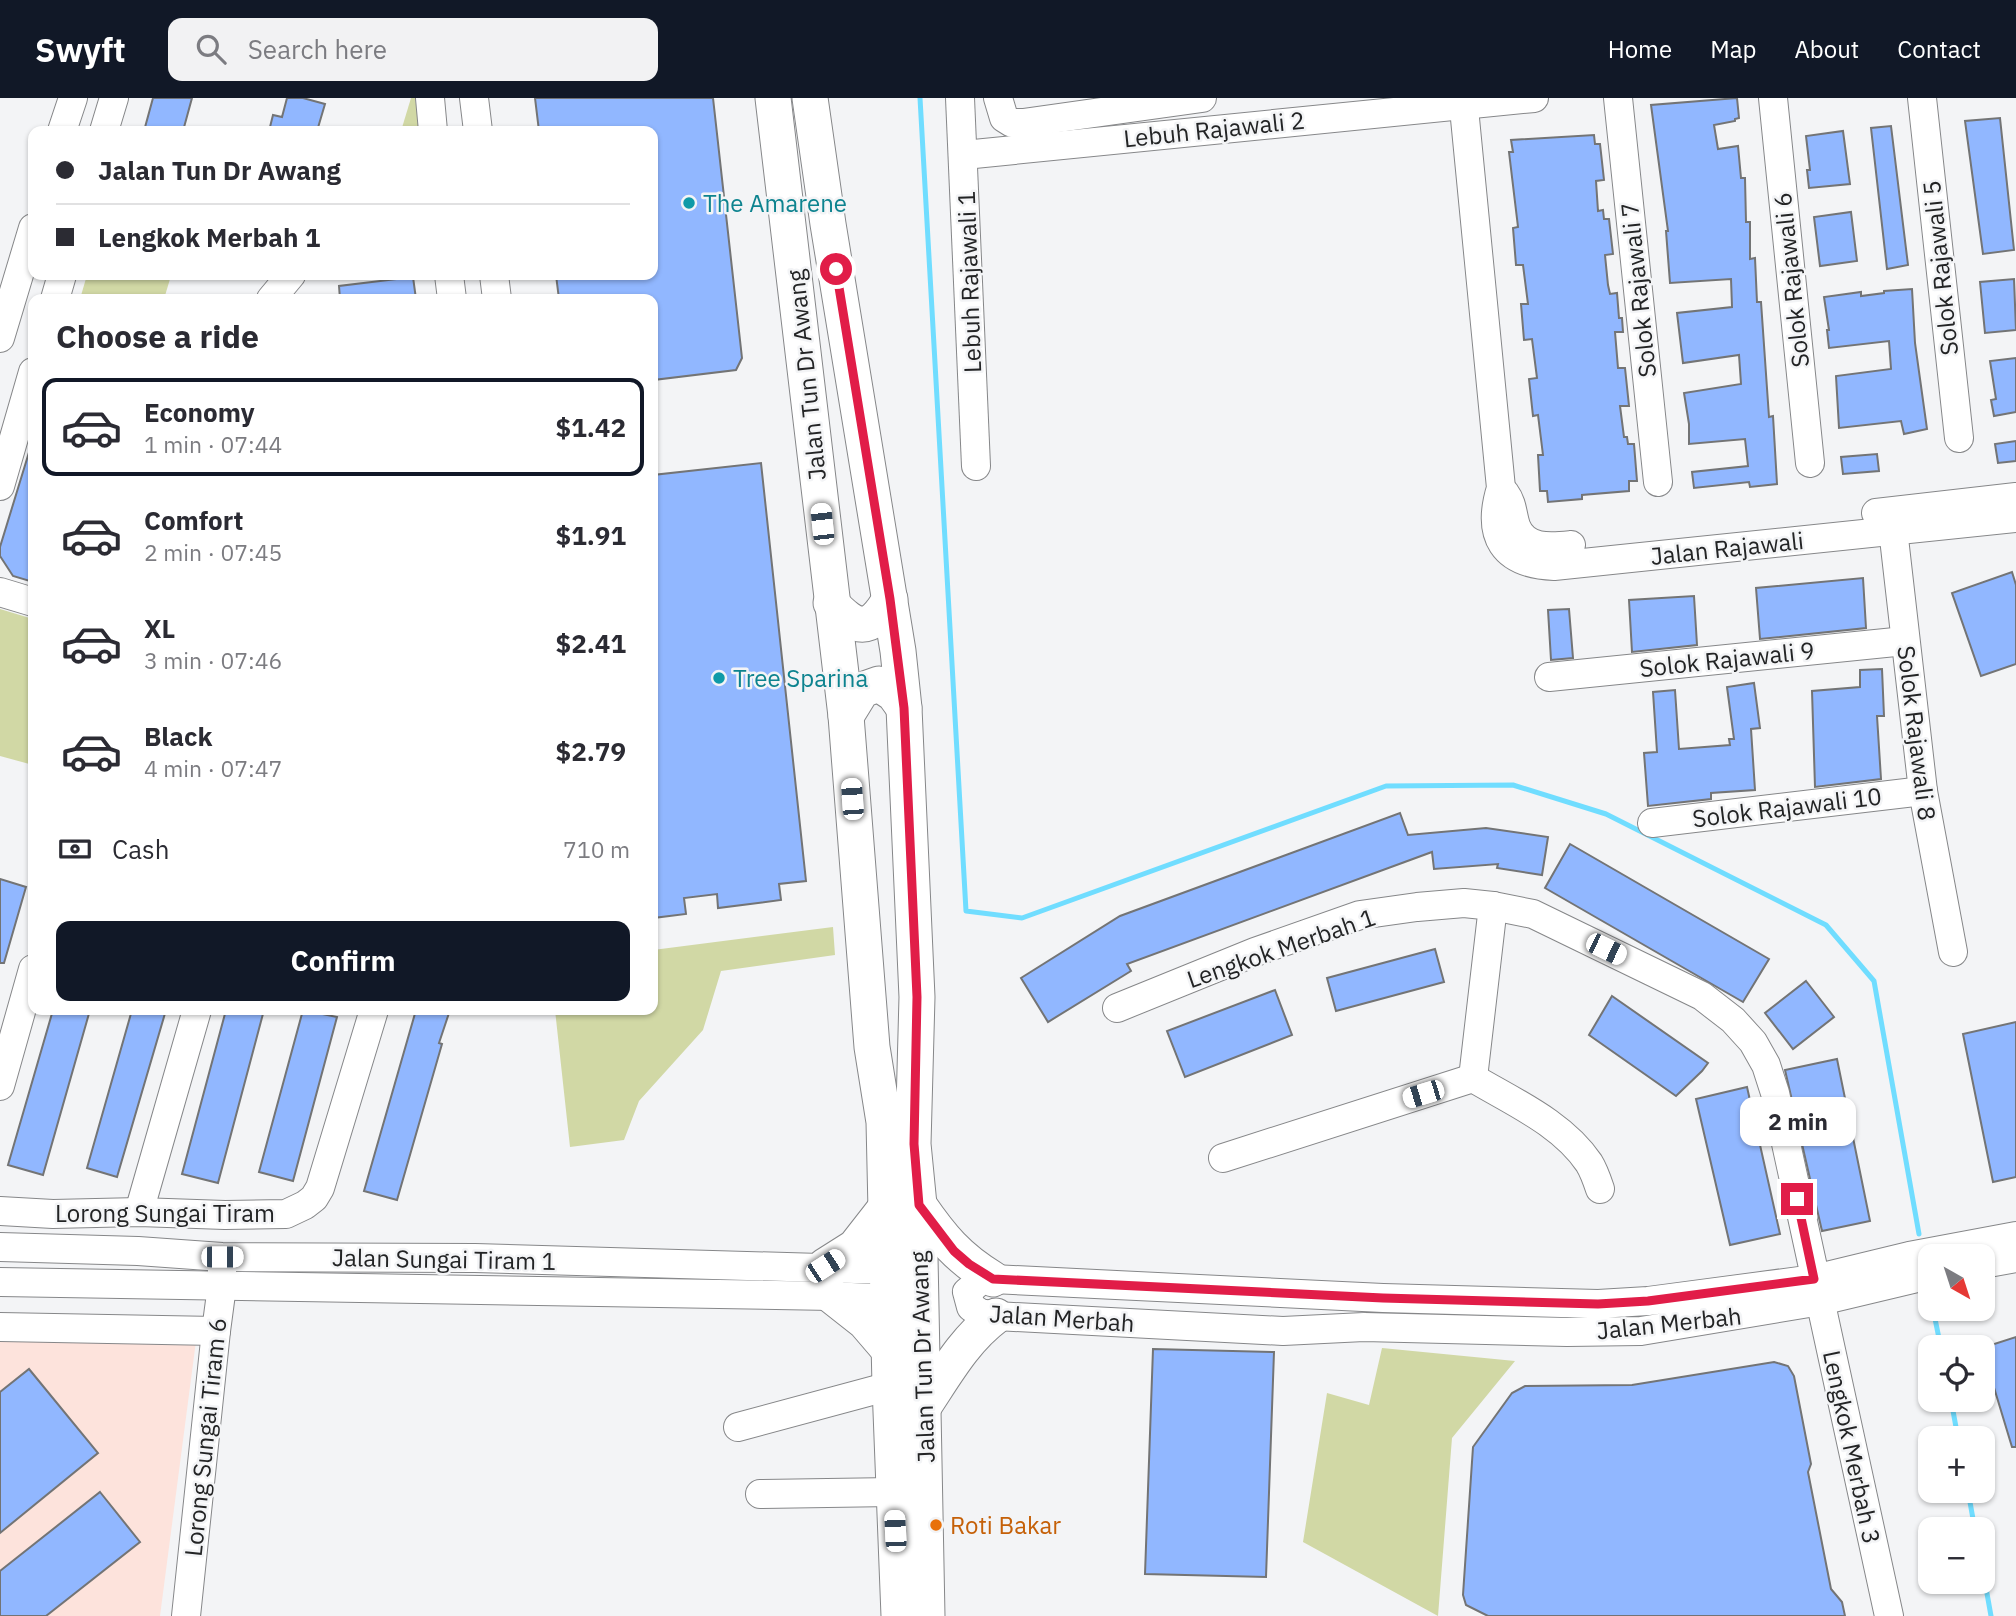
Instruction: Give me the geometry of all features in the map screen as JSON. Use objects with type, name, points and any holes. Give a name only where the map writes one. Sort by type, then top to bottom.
[{"type":"main road","name":"Jalan Tun Dr Awang","points":[[773,98],[846,716],[872,1047],[919,1303],[924,1406],[927,1616]]},
{"type":"main road","name":"Jalan Tun Dr Awang","points":[[810,98],[890,599],[904,708],[917,997],[914,1144],[888,1284],[899,1616]]},
{"type":"main road","points":[[831,603],[846,620],[865,624],[879,615],[890,599]]},
{"type":"main road","points":[[846,716],[862,690],[879,684],[894,694],[904,708]]},
{"type":"main road","points":[[889,1350],[828,1281],[855,1247],[903,1205],[969,1264],[993,1279]]},
{"type":"main road","points":[[924,1406],[963,1345],[996,1316]]},
{"type":"street","points":[[64,126],[72,98]]},
{"type":"street","points":[[106,126],[114,98]]},
{"type":"street","points":[[430,98],[433,126]]},
{"type":"street","points":[[474,98],[477,126]]},
{"type":"street","name":"Lebuh Rajawali 1","points":[[960,98],[976,466]]},
{"type":"street","points":[[1001,108],[1012,123],[1023,123],[1202,98]]},
{"type":"street","name":"Lebuh Rajawali 2","points":[[964,155],[1463,101],[1534,98]]},
{"type":"street","name":"Solok Rajawali 7","points":[[1618,98],[1658,482]]},
{"type":"street","name":"Solok Rajawali 6","points":[[1773,98],[1810,463]]},
{"type":"street","name":"Solok Rajawali 5","points":[[1922,98],[1959,438]]},
{"type":"street","name":"Jalan Rajawali","points":[[1463,101],[1502,488],[1495,508],[1499,537],[1506,548],[1521,561],[1554,566],[1891,521],[2016,497]]},
{"type":"street","points":[[0,338],[22,308],[28,264]]},
{"type":"street","points":[[275,294],[287,280]]},
{"type":"street","points":[[0,486],[28,389]]},
{"type":"street","name":"Jalan Rajawali","points":[[1891,521],[2016,518]]},
{"type":"street","name":"Solok Rajawali 8","points":[[1891,521],[1923,791],[1952,952]]},
{"type":"street","points":[[0,592],[28,600]]},
{"type":"street","name":"Solok Rajawali 9","points":[[1549,677],[1905,641]]},
{"type":"street","name":"Solok Rajawali 10","points":[[1652,823],[1923,791]]},
{"type":"street","name":"Lengkok Merbah 1","points":[[1117,1008],[1360,915],[1464,903],[1533,914],[1702,996],[1733,1020],[1753,1042],[1766,1065],[1775,1093],[1817,1290]]},
{"type":"street","points":[[1473,1078],[1493,906]]},
{"type":"street","points":[[0,1086],[28,987]]},
{"type":"street","points":[[139,1212],[196,1015]]},
{"type":"street","name":"Lorong Sungai Tiram","points":[[0,1211],[53,1214],[286,1214],[304,1205],[314,1198],[320,1188],[372,1015]]},
{"type":"street","points":[[1223,1158],[1473,1078],[1548,1123],[1572,1143],[1590,1164],[1600,1188]]},
{"type":"street","name":"Jalan Merbah","points":[[1918,1277],[1817,1290],[1598,1304],[1383,1298],[993,1279],[974,1285],[967,1292],[967,1301],[980,1313],[996,1316],[1283,1331],[1364,1327],[1641,1331],[1817,1290],[1909,1256],[2016,1236]]},
{"type":"street","name":"Jalan Sungai Tiram 1","points":[[0,1247],[138,1251],[222,1257],[475,1258],[888,1284]]},
{"type":"street","name":"Lorong Sungai Tiram 6","points":[[186,1616],[222,1286],[222,1257]]},
{"type":"street","points":[[1995,1262],[2016,1258]]},
{"type":"street","name":"Jalan Sungai Tiram 1","points":[[0,1282],[222,1286],[828,1281]]},
{"type":"street","name":"Lengkok Merbah 3","points":[[1817,1290],[1889,1616]]},
{"type":"street","points":[[0,1327],[215,1331]]},
{"type":"street","points":[[738,1427],[890,1386]]},
{"type":"street","points":[[760,1494],[893,1492]]},
{"type":"shaded area","points":[[0,1337],[196,1341],[160,1616],[0,1616]]},
{"type":"green space","points":[[411,98],[415,98],[419,126],[403,126]]},
{"type":"green space","points":[[86,280],[170,280],[166,294],[81,294]]},
{"type":"green space","points":[[0,609],[28,617],[28,764],[0,756]]},
{"type":"green space","points":[[833,927],[835,955],[721,971],[703,1030],[639,1101],[624,1140],[570,1147],[556,1015],[658,1015],[658,949]]},
{"type":"green space","points":[[1382,1348],[1515,1361],[1452,1438],[1438,1616],[1303,1542],[1327,1393],[1369,1405]]},
{"type":"building","points":[[153,98],[192,98],[184,126],[145,126]]},
{"type":"building","points":[[287,98],[303,98],[325,104],[318,126],[270,126],[273,115],[282,117]]},
{"type":"building","name":"The Amarene","points":[[535,98],[713,98],[742,358],[736,370],[658,379],[658,294],[558,294],[557,280],[658,280],[658,126],[538,126]]},
{"type":"building","points":[[1737,98],[1739,118],[1714,125],[1718,149],[1738,146],[1741,178],[1745,178],[1746,222],[1750,222],[1750,259],[1755,258],[1757,302],[1761,302],[1769,417],[1773,416],[1777,484],[1750,487],[1749,482],[1694,488],[1692,472],[1748,466],[1745,439],[1689,444],[1684,393],[1741,384],[1739,355],[1683,363],[1677,313],[1732,307],[1731,279],[1670,283],[1668,231],[1651,105]]},
{"type":"building","points":[[2000,118],[2014,250],[1983,254],[1965,121]]},
{"type":"building","points":[[1891,126],[1908,265],[1887,269],[1871,128]]},
{"type":"building","points":[[1843,131],[1850,184],[1809,188],[1806,136]]},
{"type":"building","points":[[1594,135],[1595,144],[1600,144],[1604,180],[1596,181],[1598,211],[1603,210],[1604,219],[1609,219],[1613,254],[1605,255],[1608,285],[1610,294],[1617,293],[1619,318],[1622,318],[1623,332],[1615,332],[1618,368],[1625,368],[1629,406],[1620,406],[1624,437],[1627,437],[1628,444],[1634,444],[1637,481],[1629,481],[1629,491],[1582,495],[1582,499],[1548,502],[1547,491],[1540,491],[1538,455],[1543,455],[1538,415],[1533,416],[1529,379],[1537,378],[1532,339],[1524,340],[1521,304],[1528,304],[1523,265],[1516,265],[1513,228],[1518,227],[1509,152],[1513,152],[1511,140]]},
{"type":"building","points":[[1851,212],[1857,261],[1820,266],[1814,217]]},
{"type":"building","points":[[2014,279],[2016,330],[1985,333],[1980,282]]},
{"type":"building","points":[[413,280],[415,294],[340,294],[339,286]]},
{"type":"building","points":[[1912,289],[1915,343],[1927,429],[1904,434],[1901,421],[1839,428],[1836,376],[1891,369],[1889,341],[1829,348],[1824,297],[1861,292],[1861,296]]},
{"type":"building","points":[[2016,358],[2016,412],[1994,416],[1991,400],[1996,399],[1990,361]]},
{"type":"building","points":[[2016,441],[2016,461],[1998,463],[1995,444]]},
{"type":"building","points":[[1877,454],[1879,471],[1843,474],[1841,457]]},
{"type":"building","points":[[28,456],[28,580],[13,576],[0,556],[0,547]]},
{"type":"building","name":"Tree Sparina","points":[[761,463],[806,881],[779,884],[781,900],[718,908],[717,894],[684,898],[686,914],[658,917],[658,474]]},
{"type":"building","points":[[2012,572],[2016,585],[2016,664],[1981,676],[1952,593]]},
{"type":"building","points":[[1863,578],[1866,628],[1760,639],[1756,588]]},
{"type":"building","points":[[1694,596],[1697,645],[1632,652],[1629,600]]},
{"type":"building","points":[[1569,609],[1573,658],[1551,660],[1548,610]]},
{"type":"building","points":[[1882,669],[1884,716],[1877,716],[1881,779],[1815,787],[1812,691],[1860,687],[1860,670]]},
{"type":"building","points":[[1754,683],[1760,728],[1751,729],[1755,790],[1711,793],[1711,799],[1648,806],[1644,753],[1657,752],[1653,692],[1675,690],[1679,749],[1730,745],[1729,739],[1734,739],[1727,687]]},
{"type":"building","points":[[1400,813],[1408,835],[1486,828],[1548,837],[1542,875],[1497,868],[1498,864],[1434,869],[1432,852],[1127,964],[1131,971],[1048,1022],[1021,978],[1120,916]]},
{"type":"building","points":[[1570,844],[1769,959],[1743,1002],[1545,888]]},
{"type":"building","points":[[0,879],[26,887],[4,963],[0,963]]},
{"type":"building","points":[[1435,949],[1444,982],[1336,1011],[1327,978]]},
{"type":"building","points":[[1806,981],[1834,1017],[1793,1049],[1765,1013]]},
{"type":"building","points":[[1275,990],[1292,1035],[1185,1077],[1167,1031]]},
{"type":"building","points":[[1612,996],[1708,1063],[1676,1096],[1589,1035]]},
{"type":"building","points":[[52,1015],[89,1015],[43,1175],[8,1165]]},
{"type":"building","points":[[131,1015],[165,1015],[117,1177],[87,1168]]},
{"type":"building","points":[[225,1015],[263,1015],[218,1183],[182,1174]]},
{"type":"building","points":[[302,1015],[337,1017],[293,1181],[259,1172]]},
{"type":"building","points":[[415,1015],[448,1015],[397,1200],[364,1191]]},
{"type":"building","points":[[2016,1022],[2016,1177],[1993,1182],[1963,1034]]},
{"type":"building","points":[[1837,1059],[1870,1221],[1822,1231],[1785,1070]]},
{"type":"building","points":[[1747,1087],[1780,1234],[1730,1245],[1696,1099]]},
{"type":"building","points":[[2016,1337],[2016,1447],[2012,1447],[1995,1391],[1995,1344]]},
{"type":"building","points":[[1153,1349],[1274,1352],[1266,1577],[1145,1574]]},
{"type":"building","points":[[1774,1362],[1788,1366],[1794,1376],[1811,1464],[1808,1472],[1831,1589],[1842,1602],[1845,1616],[1488,1616],[1466,1605],[1463,1595],[1473,1447],[1512,1393],[1525,1386],[1632,1385]]},
{"type":"building","points":[[29,1369],[98,1453],[0,1533],[0,1392]]},
{"type":"building","points":[[100,1492],[140,1542],[46,1616],[0,1616],[0,1571]]},
{"type":"waterway","points":[[920,98],[966,911],[1022,918],[1386,786],[1513,785],[1606,814],[1826,925],[1874,981],[1919,1234]]},
{"type":"waterway","points":[[1935,1321],[1938,1335]]},
{"type":"waterway","points":[[1953,1412],[1956,1426]]},
{"type":"waterway","points":[[1970,1503],[1973,1517]]},
{"type":"waterway","points":[[1987,1594],[1991,1616]]},
{"type":"place","name":"The Amarene","points":[[689,203]]},
{"type":"place","name":"Tree Sparina","points":[[719,678]]},
{"type":"place","name":"Roti Bakar","points":[[936,1525]]},
{"type":"route","points":[[836,269],[890,599],[904,708],[917,997],[914,1144],[919,1205],[954,1251],[993,1279],[1383,1298],[1551,1304],[1622,1303],[1814,1279],[1797,1199]]}]
